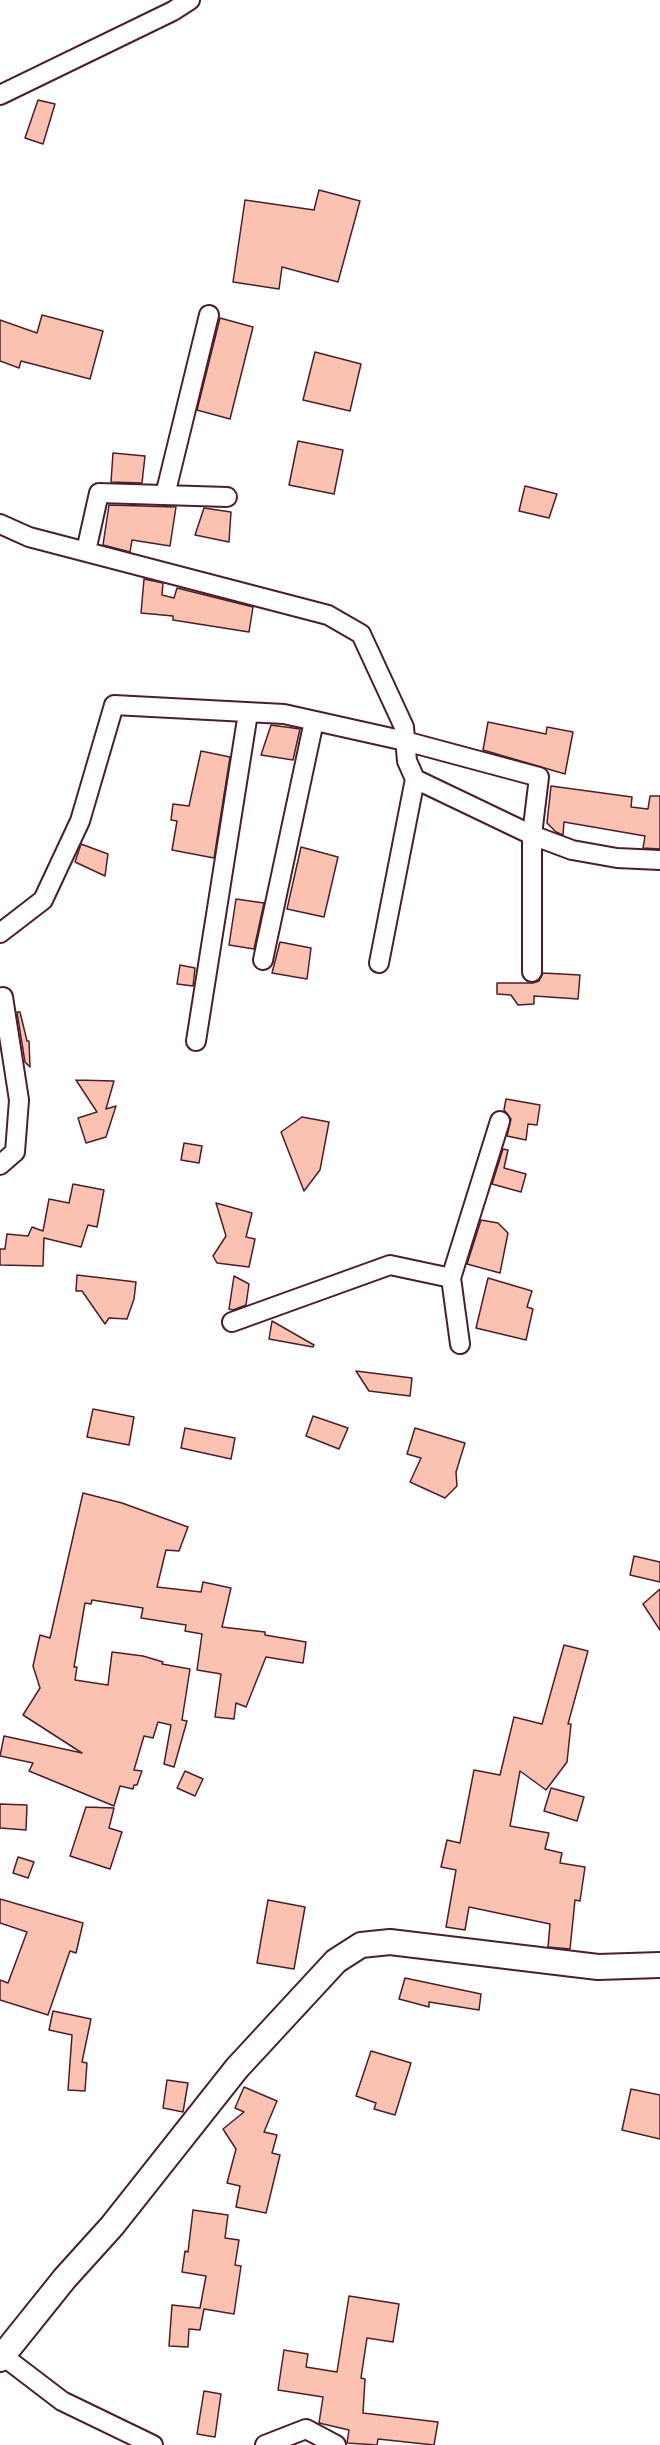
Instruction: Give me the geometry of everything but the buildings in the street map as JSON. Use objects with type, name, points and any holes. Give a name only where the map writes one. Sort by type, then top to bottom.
[{"type":"main road","points":[[1,2357],[102,2237],[237,2068],[336,1961],[361,1945],[390,1942],[598,1967],[660,1965]]},
{"type":"street","points":[[0,95],[173,11],[190,0]]},
{"type":"street","points":[[165,495],[209,315]]},
{"type":"street","points":[[86,551],[99,493],[227,497]]},
{"type":"street","points":[[0,524],[29,537],[328,615],[361,634],[405,734],[407,761],[415,779],[379,963]]},
{"type":"street","points":[[0,933],[43,900],[80,821],[114,705],[284,714],[314,722],[405,734],[538,777],[532,835],[532,972]]},
{"type":"street","points":[[196,1041],[248,713]]},
{"type":"street","points":[[263,960],[314,722]]},
{"type":"street","points":[[415,779],[532,835],[572,850],[617,858],[660,860]]},
{"type":"street","points":[[0,1165],[15,1152],[19,1100],[3,997]]},
{"type":"street","points":[[460,1344],[451,1278],[500,1121]]},
{"type":"street","points":[[232,1322],[390,1265],[451,1278]]},
{"type":"street","points":[[1,2357],[62,2401],[153,2445]]},
{"type":"street","points":[[265,2445],[306,2429],[336,2445]]}]
